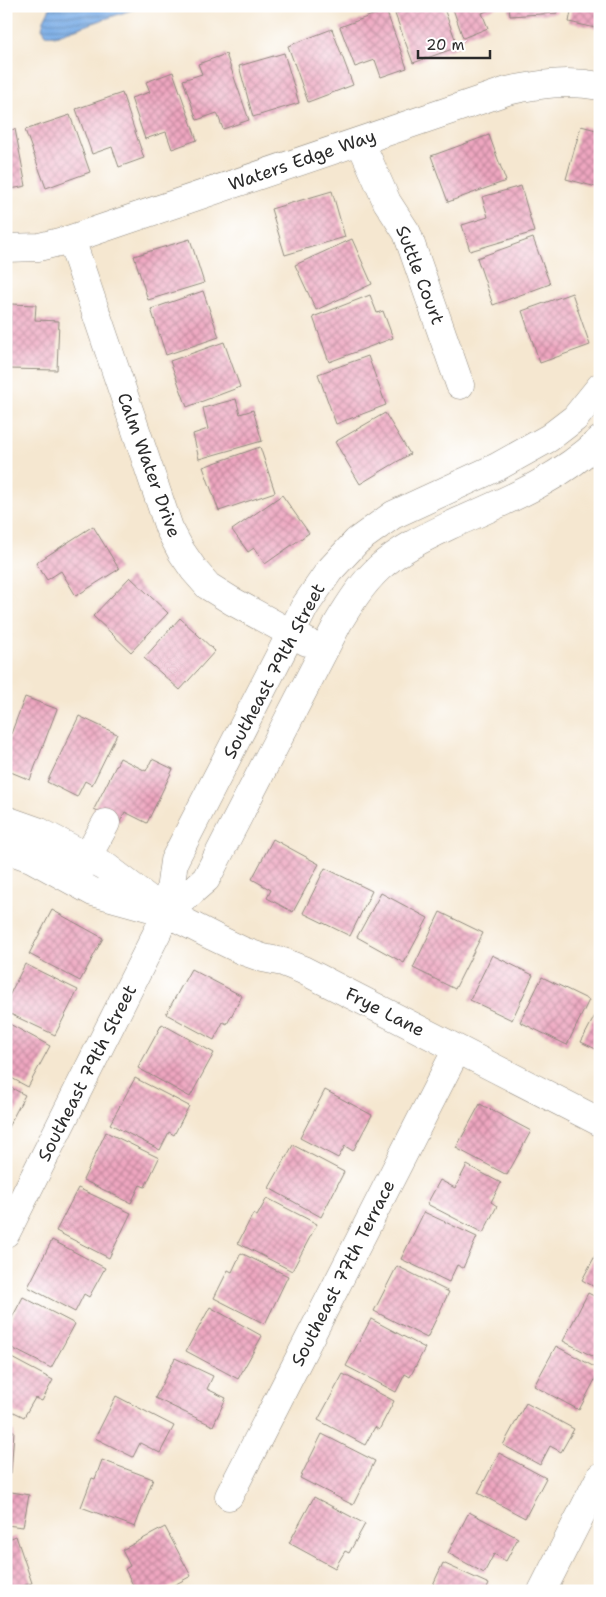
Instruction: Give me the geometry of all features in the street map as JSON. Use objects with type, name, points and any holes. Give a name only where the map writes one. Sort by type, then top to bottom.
[{"type":"street","name":"Waters Edge Way","points":[[6,248],[39,247],[71,239],[507,91],[538,84],[562,83],[600,86]]},
{"type":"street","name":"Suttle Court","points":[[360,141],[387,202],[407,233],[460,385]]},
{"type":"street","name":"Calm Water Drive","points":[[71,239],[168,528],[181,552],[208,586],[324,651]]},
{"type":"street","name":"Southeast 79th Street","points":[[6,1233],[167,913],[174,861],[305,606],[328,571],[356,541],[393,515],[496,467],[549,438],[575,418],[600,387]]},
{"type":"street","name":"Southeast 79th Street","points":[[167,913],[206,879],[338,623],[356,593],[380,568],[410,545],[562,471],[600,440]]},
{"type":"street","points":[[466,480],[480,512]]},
{"type":"street","points":[[9,850],[13,822]]},
{"type":"street","name":"Frye Lane","points":[[13,822],[40,832],[105,866],[167,913],[243,952],[283,962],[303,970],[600,1122]]},
{"type":"street","points":[[74,882],[106,823]]},
{"type":"street","name":"Frye Lane","points":[[9,850],[31,858],[93,892],[167,913]]},
{"type":"street","name":"Southeast 77th Terrace","points":[[229,1496],[457,1049]]},
{"type":"street","points":[[542,1591],[600,1477]]},
{"type":"water","points":[[51,6],[143,6],[55,36],[46,34],[42,28]]},
{"type":"building","points":[[414,6],[443,6],[458,47],[413,63],[395,14]]},
{"type":"building","points":[[452,6],[500,6],[482,13],[488,28],[463,38]]},
{"type":"building","points":[[509,6],[556,6],[557,13],[510,16]]},
{"type":"building","points":[[572,6],[600,6],[600,29],[569,22]]},
{"type":"building","points":[[386,10],[407,68],[381,77],[375,60],[355,67],[340,27]]},
{"type":"building","points":[[332,29],[353,85],[308,102],[288,46]]},
{"type":"building","points":[[284,53],[299,103],[253,117],[239,66]]},
{"type":"building","points":[[226,54],[249,120],[223,129],[217,113],[197,120],[183,80],[202,74],[198,64]]},
{"type":"building","points":[[173,72],[197,140],[172,149],[166,132],[145,139],[131,98],[150,92],[146,82]]},
{"type":"building","points":[[122,93],[144,158],[119,167],[112,147],[92,154],[76,109]]},
{"type":"building","points":[[70,115],[90,172],[46,188],[25,130]]},
{"type":"building","points":[[581,126],[600,131],[600,188],[566,179]]},
{"type":"building","points":[[15,129],[26,186],[6,190],[6,131]]},
{"type":"building","points":[[489,135],[506,181],[448,202],[431,156]]},
{"type":"building","points":[[521,186],[534,232],[470,251],[462,225],[488,217],[482,197]]},
{"type":"building","points":[[332,191],[345,237],[285,255],[271,209]]},
{"type":"building","points":[[533,238],[550,284],[493,305],[477,258]]},
{"type":"building","points":[[190,239],[204,283],[148,300],[134,256]]},
{"type":"building","points":[[352,239],[372,284],[316,310],[295,265]]},
{"type":"building","points":[[203,291],[219,337],[166,355],[151,309]]},
{"type":"building","points":[[572,293],[590,345],[540,363],[522,311]]},
{"type":"building","points":[[370,295],[377,313],[383,311],[393,338],[329,362],[313,317]]},
{"type":"building","points":[[11,304],[36,305],[35,320],[59,321],[57,370],[8,369]]},
{"type":"building","points":[[224,342],[240,387],[187,407],[170,361]]},
{"type":"building","points":[[368,356],[386,405],[336,424],[318,374]]},
{"type":"building","points":[[236,399],[240,414],[253,410],[262,441],[199,459],[193,434],[208,429],[203,408]]},
{"type":"building","points":[[385,413],[410,454],[360,484],[335,442]]},
{"type":"building","points":[[260,447],[275,492],[219,511],[203,467]]},
{"type":"building","points":[[282,495],[309,533],[265,564],[254,548],[248,552],[232,530]]},
{"type":"building","points":[[93,526],[119,569],[76,596],[61,571],[47,580],[36,563]]},
{"type":"building","points":[[130,577],[168,613],[131,652],[93,616]]},
{"type":"building","points":[[180,618],[215,651],[180,690],[144,658]]},
{"type":"building","points":[[25,697],[57,709],[30,780],[6,770],[6,747]]},
{"type":"building","points":[[79,716],[117,734],[92,785],[85,781],[77,797],[47,782]]},
{"type":"building","points":[[120,758],[146,771],[152,759],[173,769],[147,823],[125,812],[120,822],[94,809]]},
{"type":"building","points":[[273,839],[319,864],[293,912],[267,898],[271,890],[252,879]]},
{"type":"building","points":[[325,868],[372,891],[350,936],[303,913]]},
{"type":"building","points":[[381,893],[428,918],[404,963],[357,937]]},
{"type":"building","points":[[52,910],[103,938],[80,981],[29,954]]},
{"type":"building","points":[[440,912],[483,933],[455,989],[413,968]]},
{"type":"building","points":[[492,955],[533,975],[512,1020],[470,1000]]},
{"type":"building","points":[[25,964],[78,990],[55,1035],[6,1012],[6,1002]]},
{"type":"building","points":[[191,969],[242,996],[227,1024],[223,1022],[214,1040],[166,1014]]},
{"type":"building","points":[[542,977],[589,1000],[567,1045],[520,1022]]},
{"type":"building","points":[[600,1006],[600,1051],[581,1042]]},
{"type":"building","points":[[6,1022],[50,1046],[28,1087],[6,1075]]},
{"type":"building","points":[[162,1024],[214,1053],[190,1097],[138,1068]]},
{"type":"building","points":[[135,1078],[189,1106],[174,1135],[169,1132],[160,1150],[110,1124]]},
{"type":"building","points":[[6,1085],[25,1095],[6,1131]]},
{"type":"building","points":[[325,1090],[372,1115],[353,1151],[345,1146],[338,1158],[300,1138]]},
{"type":"building","points":[[480,1104],[531,1131],[507,1175],[456,1148]]},
{"type":"building","points":[[106,1132],[159,1158],[145,1187],[140,1185],[131,1203],[83,1180]]},
{"type":"building","points":[[293,1145],[344,1172],[321,1217],[269,1188]]},
{"type":"building","points":[[467,1165],[501,1183],[491,1202],[497,1206],[483,1233],[427,1204],[440,1180],[455,1188]]},
{"type":"building","points":[[78,1188],[131,1213],[109,1258],[56,1231]]},
{"type":"building","points":[[267,1198],[317,1224],[292,1271],[238,1243],[253,1214],[257,1216]]},
{"type":"building","points":[[424,1212],[477,1237],[463,1268],[457,1265],[449,1282],[401,1259]]},
{"type":"building","points":[[52,1240],[105,1268],[89,1297],[84,1294],[75,1312],[28,1287]]},
{"type":"building","points":[[600,1247],[600,1290],[582,1280]]},
{"type":"building","points":[[241,1253],[288,1276],[265,1324],[214,1298],[228,1270],[232,1272]]},
{"type":"building","points":[[397,1266],[449,1292],[427,1338],[374,1311]]},
{"type":"building","points":[[588,1293],[600,1299],[600,1360],[563,1341]]},
{"type":"building","points":[[23,1297],[75,1324],[51,1368],[6,1345],[6,1329]]},
{"type":"building","points":[[210,1307],[262,1336],[238,1379],[186,1351]]},
{"type":"building","points":[[371,1319],[425,1348],[410,1377],[405,1374],[396,1392],[346,1366]]},
{"type":"building","points":[[556,1346],[600,1370],[579,1410],[534,1386]]},
{"type":"building","points":[[6,1355],[53,1380],[42,1401],[35,1398],[24,1417],[6,1408]]},
{"type":"building","points":[[175,1358],[213,1376],[207,1389],[226,1398],[213,1426],[155,1398]]},
{"type":"building","points":[[343,1374],[394,1401],[379,1430],[375,1427],[365,1445],[318,1420]]},
{"type":"building","points":[[116,1396],[174,1426],[160,1453],[140,1443],[133,1457],[95,1438]]},
{"type":"building","points":[[526,1403],[574,1429],[561,1452],[550,1446],[540,1465],[503,1445]]},
{"type":"building","points":[[6,1430],[14,1431],[11,1474],[6,1474]]},
{"type":"building","points":[[322,1434],[375,1461],[353,1505],[300,1478]]},
{"type":"building","points":[[499,1453],[546,1478],[525,1518],[478,1493]]},
{"type":"building","points":[[102,1460],[153,1479],[135,1527],[81,1507],[92,1478],[95,1479]]},
{"type":"building","points":[[6,1491],[29,1495],[23,1527],[6,1525]]},
{"type":"building","points":[[314,1497],[365,1524],[349,1553],[345,1551],[335,1568],[289,1543]]},
{"type":"building","points":[[469,1512],[518,1538],[506,1561],[494,1554],[484,1573],[448,1553]]},
{"type":"building","points":[[165,1527],[191,1576],[163,1591],[136,1591],[125,1569],[130,1566],[122,1550]]},
{"type":"building","points":[[16,1536],[32,1583],[6,1591],[6,1540]]},
{"type":"building","points":[[443,1563],[489,1584],[486,1591],[430,1591]]}]
